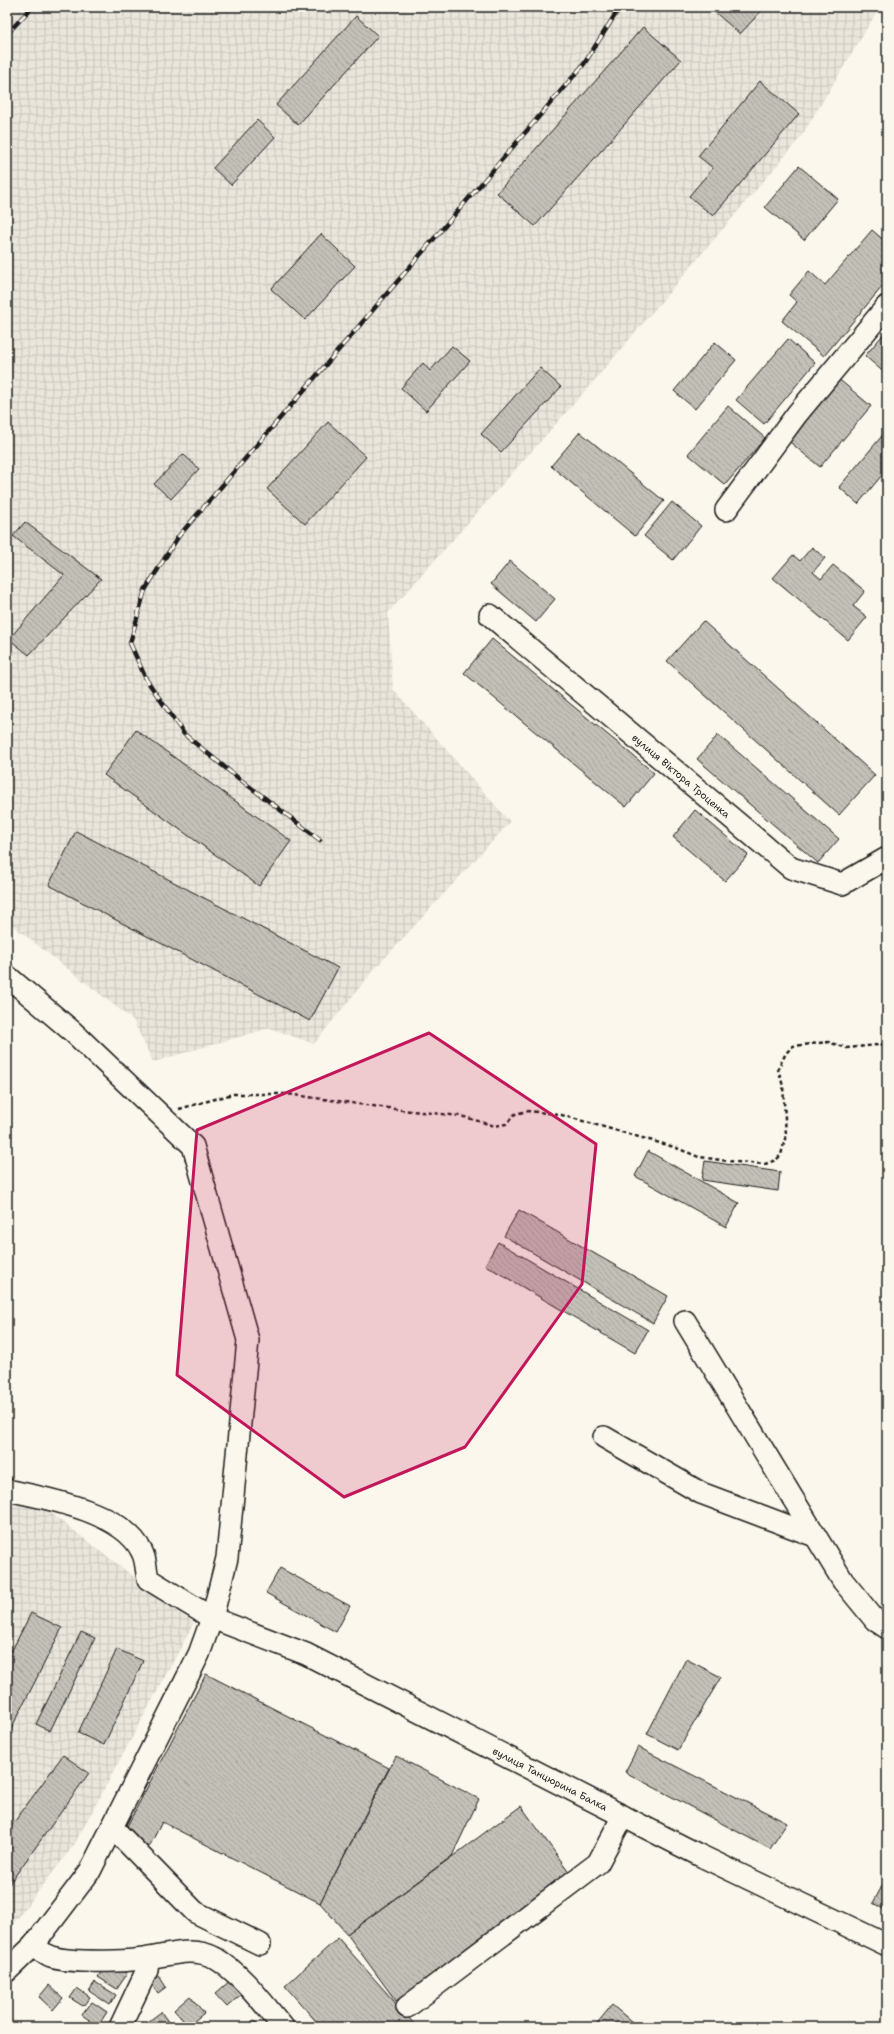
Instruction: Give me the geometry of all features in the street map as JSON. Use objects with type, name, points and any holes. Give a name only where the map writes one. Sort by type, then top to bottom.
[{"type":"street","points":[[726,510],[797,414],[887,306]]},
{"type":"street","name":"вулиця Віктора Троценка","points":[[490,615],[791,868],[842,884],[887,858]]},
{"type":"street","points":[[7,976],[73,1032],[193,1146],[248,1340],[227,1558],[212,1618],[199,1654],[90,1872],[33,1946],[7,1971]]},
{"type":"street","points":[[685,1321],[843,1581],[881,1624]]},
{"type":"street","points":[[604,1438],[702,1493],[815,1536]]},
{"type":"street","name":"вулиця Танцюрина Балка","points":[[7,1490],[60,1500],[98,1515],[127,1532],[142,1552],[148,1579],[212,1618],[306,1654],[697,1854],[887,1945]]},
{"type":"street","points":[[407,2007],[598,1863],[623,1816]]},
{"type":"street","points":[[112,1827],[195,1912],[260,1944]]},
{"type":"street","points":[[33,1946],[51,1957],[89,1961],[148,1959],[179,1952],[197,1952],[214,1958],[244,1980],[283,2027]]},
{"type":"street","points":[[120,2027],[147,1970],[148,1959]]},
{"type":"path","points":[[162,1116],[180,1108],[233,1094],[287,1094],[325,1098],[402,1110],[461,1116],[495,1126],[506,1124],[515,1114],[535,1112],[558,1114],[674,1147],[699,1157],[765,1164],[776,1160],[781,1155],[786,1135],[783,1086],[778,1069],[786,1053],[793,1046],[828,1042],[847,1048],[887,1044]]},
{"type":"highlighted area","points":[[429,1033],[596,1144],[582,1284],[465,1447],[344,1497],[177,1375],[197,1130]]},
{"type":"shaded area","points":[[7,7],[880,7],[801,137],[594,381],[388,613],[393,689],[510,822],[372,972],[314,1044],[270,1028],[153,1062],[133,1020],[7,921]]},
{"type":"shaded area","points":[[7,1496],[38,1503],[194,1623],[74,1845],[7,1932]]},
{"type":"building","points":[[709,7],[765,7],[740,34]]},
{"type":"building","points":[[356,16],[378,36],[298,125],[276,105]]},
{"type":"building","points":[[643,27],[681,60],[535,226],[497,193]]},
{"type":"building","points":[[760,81],[799,114],[713,216],[689,196],[713,168],[698,156]]},
{"type":"building","points":[[257,120],[275,137],[231,185],[213,168]]},
{"type":"building","points":[[799,166],[838,199],[804,240],[765,207]]},
{"type":"building","points":[[872,230],[887,243],[887,281],[824,356],[782,321],[797,302],[789,295],[809,271],[825,285]]},
{"type":"building","points":[[321,234],[355,266],[305,320],[271,289]]},
{"type":"building","points":[[887,330],[887,375],[865,356]]},
{"type":"building","points":[[788,339],[815,363],[764,424],[736,400]]},
{"type":"building","points":[[715,342],[736,360],[695,409],[674,391]]},
{"type":"building","points":[[452,346],[470,361],[426,411],[401,388],[423,363],[430,371]]},
{"type":"building","points":[[540,368],[561,387],[501,452],[481,434]]},
{"type":"building","points":[[836,377],[871,406],[820,467],[785,438]]},
{"type":"building","points":[[728,406],[765,438],[725,485],[688,454]]},
{"type":"building","points":[[328,422],[366,457],[305,524],[267,489]]},
{"type":"building","points":[[887,430],[887,469],[858,504],[839,487]]},
{"type":"building","points":[[580,432],[664,501],[635,536],[551,466]]},
{"type":"building","points":[[183,454],[199,469],[171,499],[154,484]]},
{"type":"building","points":[[672,502],[701,526],[673,560],[644,536]]},
{"type":"building","points":[[25,522],[101,579],[29,655],[9,639],[64,575],[13,536]]},
{"type":"building","points":[[812,547],[825,558],[813,572],[821,579],[833,565],[865,591],[853,606],[867,617],[848,640],[773,578],[793,555],[800,561]]},
{"type":"building","points":[[510,561],[555,599],[536,622],[491,584]]},
{"type":"building","points":[[703,621],[875,775],[839,815],[667,661]]},
{"type":"building","points":[[492,639],[654,773],[626,807],[464,673]]},
{"type":"building","points":[[136,730],[291,841],[259,886],[104,775]]},
{"type":"building","points":[[718,735],[839,839],[818,863],[697,759]]},
{"type":"building","points":[[695,810],[748,855],[725,881],[673,837]]},
{"type":"building","points":[[76,831],[338,968],[310,1021],[49,885]]},
{"type":"building","points":[[648,1151],[739,1203],[726,1227],[635,1176]]},
{"type":"building","points":[[705,1161],[780,1172],[778,1191],[702,1180]]},
{"type":"building","points":[[519,1210],[668,1296],[653,1323],[504,1236]]},
{"type":"building","points":[[498,1242],[648,1330],[635,1353],[485,1265]]},
{"type":"building","points":[[280,1568],[350,1606],[336,1632],[266,1593]]},
{"type":"building","points":[[31,1613],[62,1628],[7,1737],[7,1660]]},
{"type":"building","points":[[81,1632],[95,1638],[50,1731],[36,1724]]},
{"type":"building","points":[[117,1649],[143,1661],[104,1745],[78,1733]]},
{"type":"building","points":[[686,1659],[721,1677],[678,1750],[647,1734]]},
{"type":"building","points":[[206,1674],[389,1768],[320,1903],[162,1822],[149,1847],[123,1834]]},
{"type":"building","points":[[638,1747],[787,1823],[770,1849],[625,1772]]},
{"type":"building","points":[[63,1755],[89,1773],[7,1887],[7,1832]]},
{"type":"building","points":[[396,1756],[479,1799],[452,1856],[347,1934],[320,1903]]},
{"type":"building","points":[[521,1806],[570,1873],[396,2001],[347,1934]]},
{"type":"building","points":[[887,1877],[887,1911],[873,1903]]},
{"type":"building","points":[[338,1938],[417,2027],[321,2027],[285,1986]]},
{"type":"building","points":[[108,1961],[127,1974],[117,1989],[98,1977]]},
{"type":"building","points":[[159,1976],[166,1987],[158,1993],[150,1982]]},
{"type":"building","points":[[233,1978],[245,1991],[227,2007],[215,1994]]},
{"type":"building","points":[[95,1982],[116,1995],[110,2005],[89,1991]]},
{"type":"building","points":[[49,1985],[63,1998],[53,2010],[39,1997]]},
{"type":"building","points":[[77,1988],[90,1997],[83,2006],[70,1998]]},
{"type":"building","points":[[190,1996],[204,2013],[188,2026],[174,2010]]},
{"type":"building","points":[[92,2002],[107,2012],[98,2026],[82,2015]]},
{"type":"building","points":[[612,2005],[638,2027],[594,2027]]},
{"type":"building","points":[[161,2012],[172,2027],[153,2027],[149,2021]]},
{"type":"building","points":[[253,2020],[261,2027],[247,2027]]},
{"type":"railway","points":[[7,34],[32,7]]},
{"type":"railway","points":[[320,840],[233,774],[184,734],[146,679],[130,643],[145,590],[178,537],[584,64],[620,7]]}]
